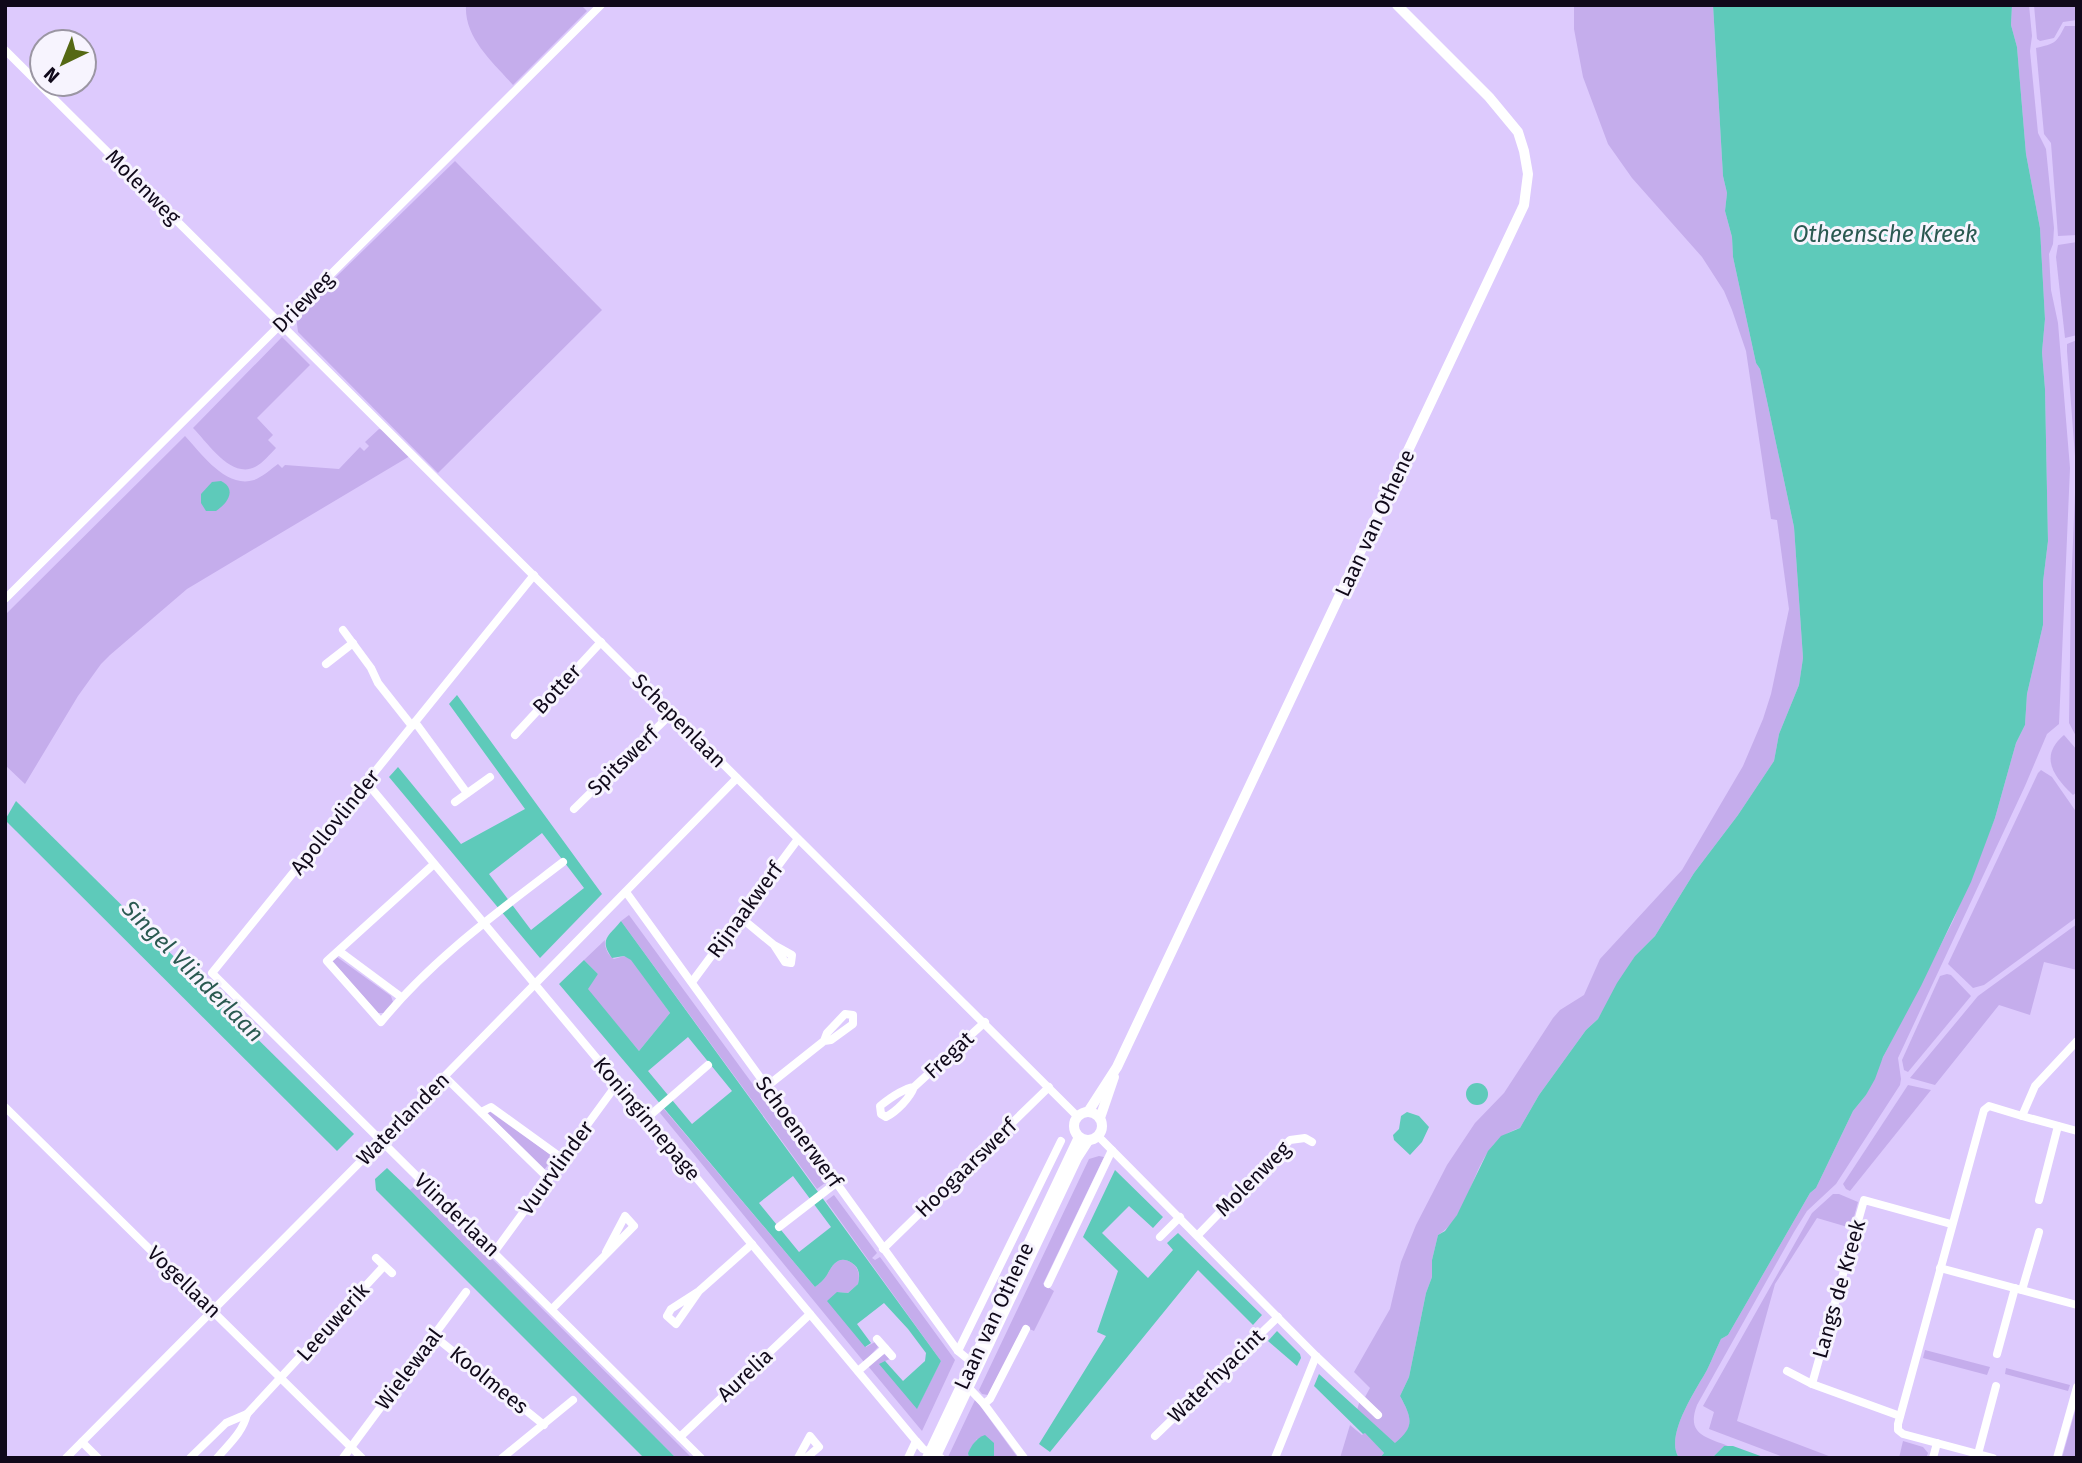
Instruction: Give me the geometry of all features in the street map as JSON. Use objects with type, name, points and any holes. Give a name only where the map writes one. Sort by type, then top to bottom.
[{"type":"street","name":"Drieweg","points":[[5,599],[601,5]]},
{"type":"street","name":"Laan van Othene","points":[[1100,1118],[1117,1067],[1524,205],[1528,174],[1518,132],[1489,97],[1397,5]]},
{"type":"street","name":"Molenweg","points":[[5,50],[281,324]]},
{"type":"street","name":"Schepenlaan","points":[[281,324],[1078,1117]]},
{"type":"street","name":"Apollovlinder","points":[[212,973],[534,575]]},
{"type":"street","points":[[344,630],[371,668],[378,684],[414,724],[467,793]]},
{"type":"street","name":"Botter","points":[[515,736],[601,642]]},
{"type":"street","points":[[326,664],[353,643]]},
{"type":"street","name":"Spitswerf","points":[[574,809],[672,713]]},
{"type":"street","points":[[455,802],[490,777]]},
{"type":"street","name":"Waterlanden","points":[[66,1458],[382,1142],[737,778]]},
{"type":"street","name":"Koninginnepage","points":[[367,783],[916,1441],[933,1456]]},
{"type":"street","name":"Rijnaakwerf","points":[[692,982],[798,839]]},
{"type":"street","points":[[434,864],[327,961],[381,1023],[401,998],[483,923],[563,862]]},
{"type":"street","name":"Schoenerwerf","points":[[626,892],[958,1351],[976,1365]]},
{"type":"street","points":[[740,917],[774,945]]},
{"type":"street","points":[[339,951],[401,998]]},
{"type":"street","name":"Vlinderlaan","points":[[212,973],[701,1458]]},
{"type":"street","name":"Fregat","points":[[914,1087],[985,1022]]},
{"type":"street","points":[[766,1087],[824,1041]]},
{"type":"street","points":[[2022,1116],[2035,1086],[2077,1041]]},
{"type":"street","points":[[647,1118],[708,1065]]},
{"type":"street","name":"Laan van Othene","points":[[1088,1112],[1117,1067]]},
{"type":"street","points":[[445,1077],[549,1179]]},
{"type":"street","name":"Vuurvlinder","points":[[495,1251],[617,1084]]},
{"type":"street","name":"Hoogaarswerf","points":[[883,1249],[1049,1087]]},
{"type":"street","points":[[1993,1458],[1903,1434],[1898,1430],[1900,1416],[1984,1110],[1989,1106],[2077,1131]]},
{"type":"street","name":"Vogellaan","points":[[5,1107],[362,1458]]},
{"type":"street","points":[[481,1112],[491,1107],[563,1159]]},
{"type":"street","points":[[1088,1112],[1100,1118],[1102,1127],[1088,1138],[1075,1127],[1078,1117],[1088,1112]]},
{"type":"street","points":[[2039,1200],[2058,1126]]},
{"type":"street","name":"Laan van Othene","points":[[933,1456],[1065,1176],[1088,1138]]},
{"type":"street","name":"Waterhyacint","points":[[1088,1138],[1112,1150],[1378,1415]]},
{"type":"street","name":"Molenweg","points":[[1198,1234],[1290,1140],[1305,1138],[1312,1142]]},
{"type":"street","name":"Laan van Othene","points":[[958,1351],[1061,1141]]},
{"type":"street","points":[[1048,1284],[1112,1150]]},
{"type":"street","points":[[1048,1168],[1065,1176]]},
{"type":"street","points":[[779,1227],[836,1183]]},
{"type":"street","name":"Langs de Kreek","points":[[1812,1384],[1864,1200],[1951,1224]]},
{"type":"street","points":[[1160,1237],[1180,1217]]},
{"type":"street","points":[[1997,1354],[2039,1233]]},
{"type":"street","points":[[699,1291],[752,1244]]},
{"type":"street","points":[[552,1309],[606,1252]]},
{"type":"street","name":"Leeuwerik","points":[[376,1258],[392,1273]]},
{"type":"street","name":"Leeuwerik","points":[[247,1414],[384,1266]]},
{"type":"street","points":[[1940,1268],[2077,1305]]},
{"type":"street","name":"Wielewaal","points":[[343,1458],[466,1292]]},
{"type":"street","name":"Aurelia","points":[[680,1437],[810,1314]]},
{"type":"street","name":"Waterhyacint","points":[[1155,1436],[1278,1317]]},
{"type":"street","points":[[985,1404],[1026,1329]]},
{"type":"street","name":"Koolmees","points":[[434,1336],[544,1425]]},
{"type":"street","points":[[877,1339],[892,1356]]},
{"type":"street","points":[[858,1371],[885,1348]]},
{"type":"street","points":[[1275,1458],[1316,1356]]},
{"type":"street","name":"Langs de Kreek","points":[[1787,1371],[1812,1384],[1900,1416]]},
{"type":"street","points":[[966,1385],[985,1404],[1024,1458]]},
{"type":"street","points":[[1978,1454],[1996,1385]]},
{"type":"street","points":[[2057,1458],[2077,1387]]},
{"type":"street","points":[[502,1458],[573,1400]]},
{"type":"street","points":[[190,1458],[226,1423],[247,1414]]},
{"type":"street","points":[[217,1458],[237,1435],[247,1414]]},
{"type":"street","points":[[798,1458],[810,1436],[819,1447],[806,1458]]},
{"type":"street","points":[[908,1458],[916,1441]]},
{"type":"street","points":[[82,1442],[98,1458]]},
{"type":"street","points":[[1933,1458],[1937,1443]]},
{"type":"shaded area","points":[[466,5],[581,5],[587,11],[513,85],[475,39],[467,17]]},
{"type":"shaded area","points":[[1574,5],[1713,5],[1723,176],[1727,193],[1725,211],[1756,363],[1760,369],[1794,527],[1803,658],[1799,685],[1779,734],[1774,761],[1694,873],[1655,936],[1635,956],[1598,1019],[1586,1030],[1539,1095],[1520,1128],[1503,1136],[1491,1148],[1460,1211],[1451,1224],[1438,1235],[1432,1260],[1432,1277],[1426,1293],[1409,1377],[1400,1396],[1409,1416],[1409,1427],[1396,1444],[1357,1410],[1360,1400],[1379,1418],[1382,1414],[1365,1397],[1370,1388],[1354,1372],[1390,1309],[1401,1262],[1416,1225],[1447,1165],[1475,1123],[1504,1093],[1553,1018],[1560,1010],[1584,995],[1600,959],[1682,870],[1743,766],[1763,719],[1789,609],[1777,520],[1771,519],[1746,351],[1732,310],[1724,291],[1702,257],[1632,178],[1608,144],[1583,77],[1574,29]]},
{"type":"shaded area","points":[[2012,5],[2029,5],[2032,36],[2030,51],[2038,133],[2046,149],[2054,228],[2049,254],[2051,290],[2058,323],[2070,468],[2059,724],[2047,734],[1898,1058],[1900,1085],[1836,1184],[1807,1211],[1697,1405],[1694,1415],[1696,1428],[1705,1437],[1728,1446],[1724,1446],[1712,1458],[1679,1458],[1675,1449],[1678,1426],[1689,1401],[1721,1339],[1728,1335],[1810,1193],[1816,1188],[1853,1111],[1866,1095],[1953,921],[1995,818],[2016,743],[2025,725],[2027,694],[2043,625],[2043,582],[2048,541],[2042,352],[2045,319],[2040,228],[2026,154],[2017,47],[2011,25]]},
{"type":"shaded area","points":[[2034,5],[2077,5],[2077,20],[2063,22],[2054,38],[2040,41],[2037,39]]},
{"type":"shaded area","points":[[2065,26],[2077,26],[2077,235],[2058,236],[2051,143],[2044,134],[2036,48],[2054,42]]},
{"type":"shaded area","points":[[455,161],[602,310],[438,473],[298,332],[296,316]]},
{"type":"shaded area","points":[[2077,242],[2077,335],[2065,338],[2056,257],[2058,245]]},
{"type":"shaded area","points":[[282,337],[310,365],[257,418],[273,435],[268,440],[276,448],[255,467],[237,468],[221,458],[193,428]]},
{"type":"shaded area","points":[[2077,340],[2077,738],[2069,723],[2076,469],[2067,344]]},
{"type":"shaded area","points":[[379,429],[384,430],[410,456],[187,589],[101,664],[78,696],[25,784],[5,765],[5,615],[185,436],[206,460],[224,475],[244,481],[257,479],[278,464],[282,468],[285,465],[339,469],[360,447],[364,451],[369,446],[365,442]]},
{"type":"shaded area","points":[[2064,735],[2077,750],[2077,792],[2073,795],[2060,781],[2052,766],[2052,751]]},
{"type":"shaded area","points":[[2041,770],[2052,777],[2077,813],[2077,917],[1984,985],[1973,988],[1948,964]]},
{"type":"shaded area","points":[[629,915],[825,1183],[817,1189],[621,921]]},
{"type":"shaded area","points":[[2077,924],[2077,970],[2044,962],[2030,1015],[1999,1005],[1935,1085],[1910,1078],[1978,996]]},
{"type":"shaded area","points":[[605,940],[607,951],[612,958],[624,956],[631,959],[670,1013],[639,1051],[587,989],[598,974],[584,960]]},
{"type":"shaded area","points":[[337,957],[391,996],[393,1002],[385,1013],[378,1013],[332,961]]},
{"type":"shaded area","points":[[1947,974],[1971,996],[1908,1072],[1904,1070],[1902,1060],[1940,976]]},
{"type":"shaded area","points":[[1908,1085],[1931,1090],[1850,1191],[1846,1189],[1843,1184]]},
{"type":"shaded area","points":[[663,1108],[815,1287],[840,1260],[856,1267],[858,1284],[848,1293],[837,1292],[866,1347],[875,1342],[878,1347],[864,1362],[660,1113]]},
{"type":"shaded area","points":[[489,1111],[554,1157],[544,1170],[488,1114]]},
{"type":"shaded area","points":[[1104,1157],[1043,1284],[1054,1291],[1034,1331],[1023,1326],[992,1392],[988,1395],[982,1394],[979,1390],[1089,1159]]},
{"type":"shaded area","points":[[417,1184],[692,1458],[676,1458],[410,1190]]},
{"type":"shaded area","points":[[1833,1194],[1858,1202],[1851,1228],[1817,1218],[1775,1284],[1737,1421],[1834,1458],[1786,1458],[1709,1429],[1714,1412],[1703,1406],[1812,1213]]},
{"type":"shaded area","points":[[834,1195],[877,1253],[872,1258],[875,1260],[880,1257],[955,1360],[922,1431],[868,1366],[884,1354],[890,1359],[885,1361],[917,1408],[941,1361],[826,1201]]},
{"type":"shaded area","points":[[1925,1350],[1990,1367],[1987,1375],[1923,1358]]},
{"type":"shaded area","points":[[2006,1368],[2070,1385],[2068,1391],[2005,1374]]},
{"type":"shaded area","points":[[975,1400],[1018,1458],[994,1458],[977,1439],[968,1453],[969,1458],[948,1457]]},
{"type":"shaded area","points":[[2077,1404],[2077,1458],[2062,1458]]},
{"type":"shaded area","points":[[1350,1425],[1362,1435],[1365,1432],[1384,1453],[1380,1458],[1340,1458]]},
{"type":"shaded area","points":[[1903,1441],[1923,1447],[1928,1453],[1926,1458],[1899,1458]]},
{"type":"water","name":"Otheensche Kreek","points":[[1713,5],[2012,5],[2011,25],[2017,47],[2026,154],[2040,228],[2045,319],[2042,352],[2048,541],[2043,582],[2043,625],[2027,694],[2025,725],[2016,743],[1995,818],[1971,882],[1883,1057],[1875,1079],[1853,1111],[1816,1188],[1810,1193],[1728,1335],[1721,1339],[1689,1401],[1678,1426],[1675,1449],[1679,1458],[1380,1458],[1384,1453],[1314,1386],[1319,1374],[1395,1443],[1406,1432],[1409,1416],[1400,1396],[1409,1377],[1426,1293],[1432,1277],[1432,1260],[1438,1235],[1445,1231],[1457,1215],[1488,1151],[1501,1136],[1520,1128],[1539,1095],[1586,1030],[1598,1019],[1635,956],[1655,936],[1694,873],[1774,761],[1779,734],[1799,685],[1803,658],[1794,527],[1760,369],[1756,363],[1725,211],[1727,193],[1723,176]]},
{"type":"water","points":[[221,481],[229,488],[227,500],[216,511],[206,511],[201,503],[201,494],[212,482]]},
{"type":"water","points":[[457,695],[602,894],[540,958],[389,777],[398,767],[461,844],[525,809],[449,704]],"holes":[[[542,833],[584,888],[531,930],[489,874]]]},
{"type":"water","points":[[16,801],[354,1134],[337,1151],[5,820]]},
{"type":"water","points":[[621,921],[941,1361],[917,1409],[879,1364],[885,1361],[903,1381],[925,1361],[926,1353],[908,1329],[884,1303],[857,1324],[871,1343],[865,1347],[827,1301],[837,1292],[848,1293],[858,1284],[857,1267],[840,1260],[815,1287],[559,984],[584,960],[598,974],[588,989],[639,1051],[670,1013],[631,960],[624,956],[612,958],[608,952],[607,938]],"holes":[[[688,1037],[732,1091],[692,1124],[648,1071]],[[793,1176],[831,1227],[799,1252],[759,1203]]]},
{"type":"water","points":[[1473,1083],[1481,1083],[1488,1090],[1488,1098],[1481,1105],[1473,1105],[1466,1098],[1466,1090]]},
{"type":"water","points":[[1407,1112],[1419,1116],[1429,1127],[1422,1142],[1410,1155],[1394,1140],[1393,1135],[1399,1129],[1401,1116]]},
{"type":"water","points":[[387,1168],[676,1458],[644,1458],[376,1190],[375,1179]]},
{"type":"water","points":[[1115,1170],[1163,1217],[1153,1228],[1129,1206],[1102,1233],[1148,1278],[1173,1250],[1167,1243],[1178,1233],[1262,1315],[1253,1325],[1198,1270],[1050,1452],[1039,1444],[1106,1336],[1097,1332],[1118,1271],[1083,1237]]},
{"type":"water","points":[[1277,1331],[1300,1354],[1297,1366],[1268,1341]]},
{"type":"water","points":[[985,1435],[994,1443],[994,1458],[969,1458],[968,1453],[973,1445]]},
{"type":"water","points":[[1724,1446],[1733,1446],[1766,1458],[1712,1458]]},
{"type":"water label","name":"Singel Vlinderlaan","points":[[193,971]]}]
